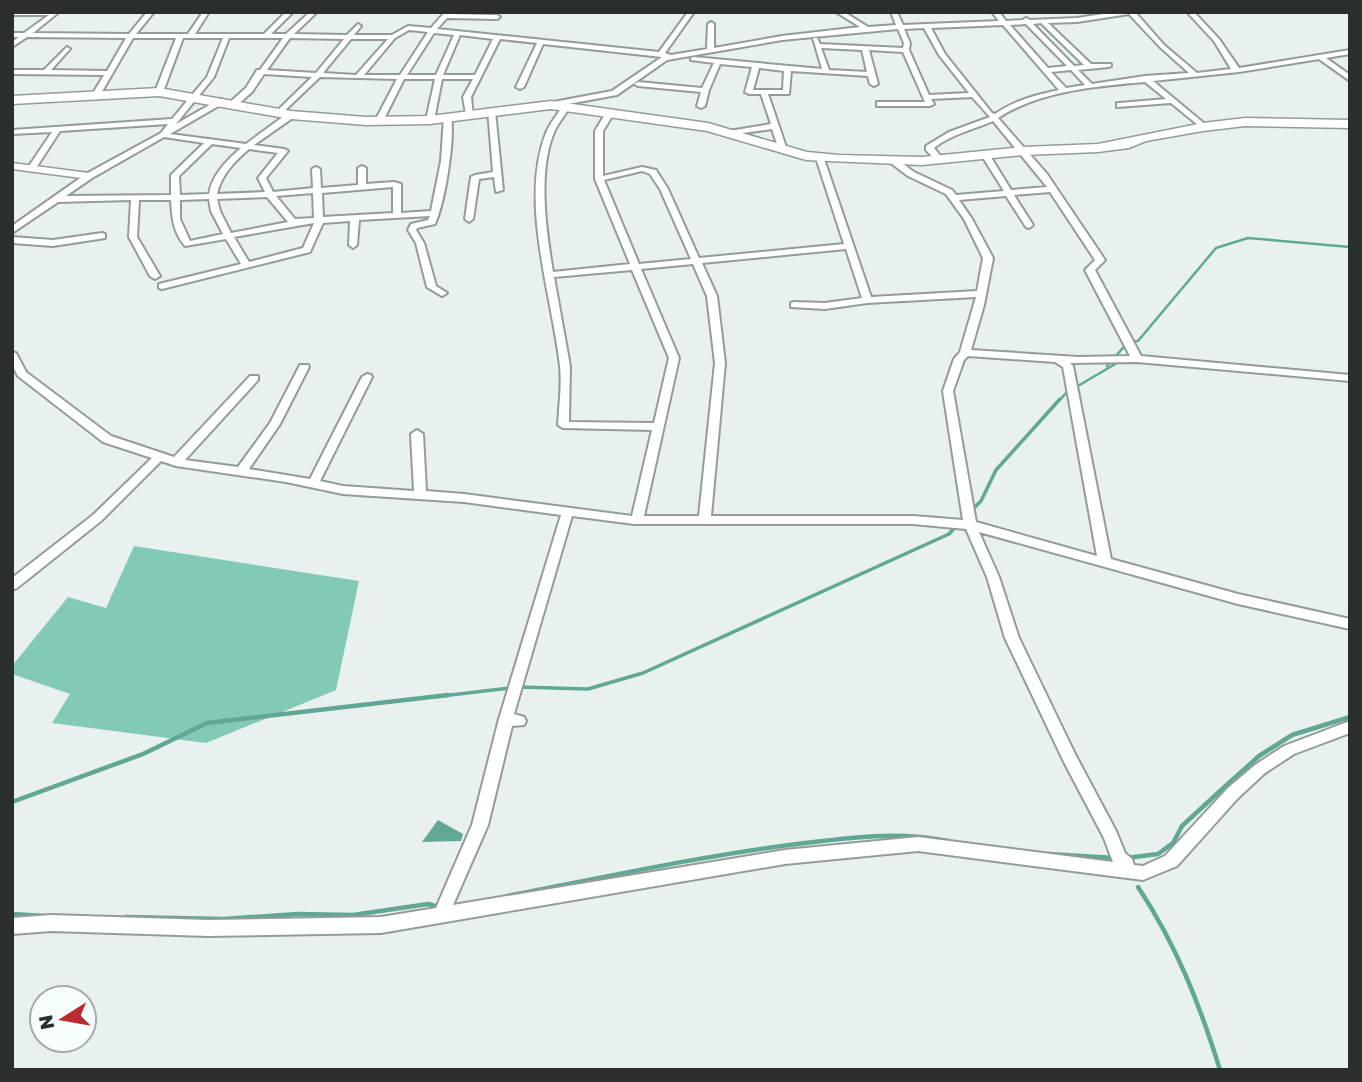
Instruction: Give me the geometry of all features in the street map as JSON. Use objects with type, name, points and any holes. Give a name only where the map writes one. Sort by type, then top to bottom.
[{"type":"main road","points":[[12,100],[159,92],[285,114],[379,121],[430,120],[491,111],[588,104],[610,113],[708,127],[783,150],[820,158],[939,159],[986,156],[1113,146],[1203,127],[1264,121],[1350,124]]},
{"type":"street","points":[[12,12],[56,12]]},
{"type":"street","points":[[12,45],[29,35],[56,12]]},
{"type":"street","points":[[96,95],[131,36],[152,12]]},
{"type":"street","points":[[190,36],[206,12]]},
{"type":"street","points":[[267,35],[290,12]]},
{"type":"street","points":[[12,230],[89,176],[249,90],[288,36],[314,12]]},
{"type":"street","points":[[661,54],[691,12]]},
{"type":"street","points":[[839,12],[866,28]]},
{"type":"street","points":[[880,104],[930,104],[906,50],[906,43],[894,12]]},
{"type":"street","points":[[957,12],[961,23]]},
{"type":"street","points":[[995,12],[1065,92]]},
{"type":"street","points":[[551,105],[588,104],[614,93],[655,63],[673,57],[772,40],[866,28],[1001,22],[1027,18],[1077,20],[1131,12],[1162,46],[1194,74]]},
{"type":"street","points":[[1189,12],[1217,40],[1237,70]]},
{"type":"street","points":[[379,121],[402,77],[432,31],[447,14],[497,16],[491,23]]},
{"type":"street","points":[[1027,18],[1091,87]]},
{"type":"street","points":[[1042,20],[1089,66]]},
{"type":"street","points":[[710,51],[711,24]]},
{"type":"street","points":[[926,25],[942,55],[990,115],[995,117],[1024,151],[1100,260],[1090,270],[1137,359]]},
{"type":"street","points":[[247,265],[214,207],[212,198],[219,174],[285,114],[358,26]]},
{"type":"street","points":[[358,77],[393,37],[406,28],[788,69],[870,74]]},
{"type":"street","points":[[763,32],[772,40]]},
{"type":"street","points":[[430,120],[439,77],[458,33]]},
{"type":"street","points":[[813,34],[826,72]]},
{"type":"street","points":[[12,35],[393,37]]},
{"type":"street","points":[[159,92],[180,36]]},
{"type":"street","points":[[163,135],[210,77],[227,36]]},
{"type":"street","points":[[470,114],[467,97],[498,38]]},
{"type":"street","points":[[520,87],[541,42]]},
{"type":"street","points":[[818,46],[906,50]]},
{"type":"street","points":[[865,48],[874,84]]},
{"type":"street","points":[[45,72],[67,49]]},
{"type":"street","points":[[939,159],[929,148],[935,143],[958,130],[995,117],[1030,100],[1144,78],[1237,70],[1345,52],[1350,59]]},
{"type":"street","points":[[1319,56],[1350,79]]},
{"type":"street","points":[[701,106],[718,61]]},
{"type":"street","points":[[756,65],[749,92],[786,92],[788,69]]},
{"type":"street","points":[[1045,70],[1109,65]]},
{"type":"street","points":[[12,72],[108,73]]},
{"type":"street","points":[[260,72],[358,77],[478,77]]},
{"type":"street","points":[[1144,78],[1203,127]]},
{"type":"street","points":[[638,84],[705,90]]},
{"type":"street","points":[[764,93],[783,150]]},
{"type":"street","points":[[926,97],[974,95]]},
{"type":"street","points":[[1120,106],[1172,101]]},
{"type":"street","points":[[566,107],[551,130],[540,195],[549,275],[566,369],[564,425],[658,427]]},
{"type":"street","points":[[491,111],[499,190]]},
{"type":"street","points":[[610,113],[599,131],[599,179],[674,358],[636,520]]},
{"type":"street","points":[[442,293],[432,286],[420,243],[412,230],[414,226],[432,222],[435,214],[445,161],[448,117]]},
{"type":"street","points":[[12,132],[173,121]]},
{"type":"street","points":[[729,133],[775,126]]},
{"type":"street","points":[[31,169],[57,130]]},
{"type":"street","points":[[163,135],[285,152],[262,178],[270,195],[290,220],[307,222]]},
{"type":"street","points":[[210,141],[175,175],[176,219],[185,243],[230,236],[258,228],[307,222],[435,214]]},
{"type":"street","points":[[986,156],[1029,225]]},
{"type":"street","points":[[820,158],[822,172],[867,300]]},
{"type":"street","points":[[891,159],[911,174],[949,192],[968,219],[988,258],[965,353],[959,359],[948,391],[970,525],[993,577],[1012,638],[1069,758],[1111,836],[1119,858],[1126,864]]},
{"type":"street","points":[[12,166],[89,176]]},
{"type":"street","points":[[362,168],[362,187]]},
{"type":"street","points":[[163,286],[307,250],[319,221],[316,169]]},
{"type":"street","points":[[599,179],[642,169],[653,172],[664,189],[712,296],[720,363],[704,521]]},
{"type":"street","points":[[469,219],[475,177],[498,174]]},
{"type":"street","points":[[56,199],[212,198],[397,185],[397,216]]},
{"type":"street","points":[[953,198],[1052,189]]},
{"type":"street","points":[[135,197],[132,237],[155,276]]},
{"type":"street","points":[[353,245],[355,219]]},
{"type":"street","points":[[12,240],[53,243],[102,236]]},
{"type":"street","points":[[549,275],[849,246]]},
{"type":"street","points":[[794,305],[825,306],[867,300],[981,294]]},
{"type":"street","points":[[965,353],[1057,359],[1071,363],[1137,359],[1350,378]]},
{"type":"street","points":[[12,355],[22,374],[107,439],[176,462],[343,490],[420,495],[636,520],[913,520],[970,525],[1238,600],[1350,624]]},
{"type":"street","points":[[1071,363],[1105,564]]},
{"type":"street","points":[[241,472],[275,424],[304,368]]},
{"type":"street","points":[[313,484],[367,377]]},
{"type":"street","points":[[176,462],[254,378]]},
{"type":"street","points":[[417,434],[420,495]]},
{"type":"street","points":[[12,585],[97,518],[159,457]]},
{"type":"street","points":[[448,914],[444,908],[480,825],[512,720],[568,511]]},
{"type":"street","points":[[12,926],[51,923],[208,928],[381,925],[785,858],[918,844],[1143,873],[1171,861],[1233,793],[1260,769],[1289,750],[1350,727]]},
{"type":"shaded area","points":[[134,546],[359,581],[336,690],[206,743],[52,723],[70,694],[12,674],[12,666],[68,597],[106,608]]},
{"type":"shaded area","points":[[438,820],[463,834],[461,841],[422,842]]},
{"type":"waterway","points":[[1107,366],[1129,341],[1138,341],[1216,248],[1248,238],[1350,247]]},
{"type":"waterway","points":[[1059,401],[1066,393],[1122,360]]},
{"type":"waterway","points":[[1196,361],[1342,374]]},
{"type":"waterway","points":[[972,510],[981,501],[996,470],[1060,399]]},
{"type":"waterway","points":[[518,687],[588,689],[643,673],[949,534],[957,525]]},
{"type":"waterway","points":[[433,697],[510,688]]},
{"type":"waterway","points":[[12,802],[143,754],[207,723],[448,695]]},
{"type":"waterway","points":[[1126,858],[1158,854],[1173,843],[1182,826],[1220,791],[1259,756],[1292,735],[1350,717]]},
{"type":"waterway","points":[[507,896],[693,860],[805,843],[894,836],[948,841]]},
{"type":"waterway","points":[[1049,854],[1115,858]]},
{"type":"waterway","points":[[1138,887],[1186,976],[1220,1070]]},
{"type":"waterway","points":[[126,917],[223,919],[298,914],[353,915],[428,904],[439,907]]},
{"type":"waterway","points":[[12,914],[45,916]]}]
